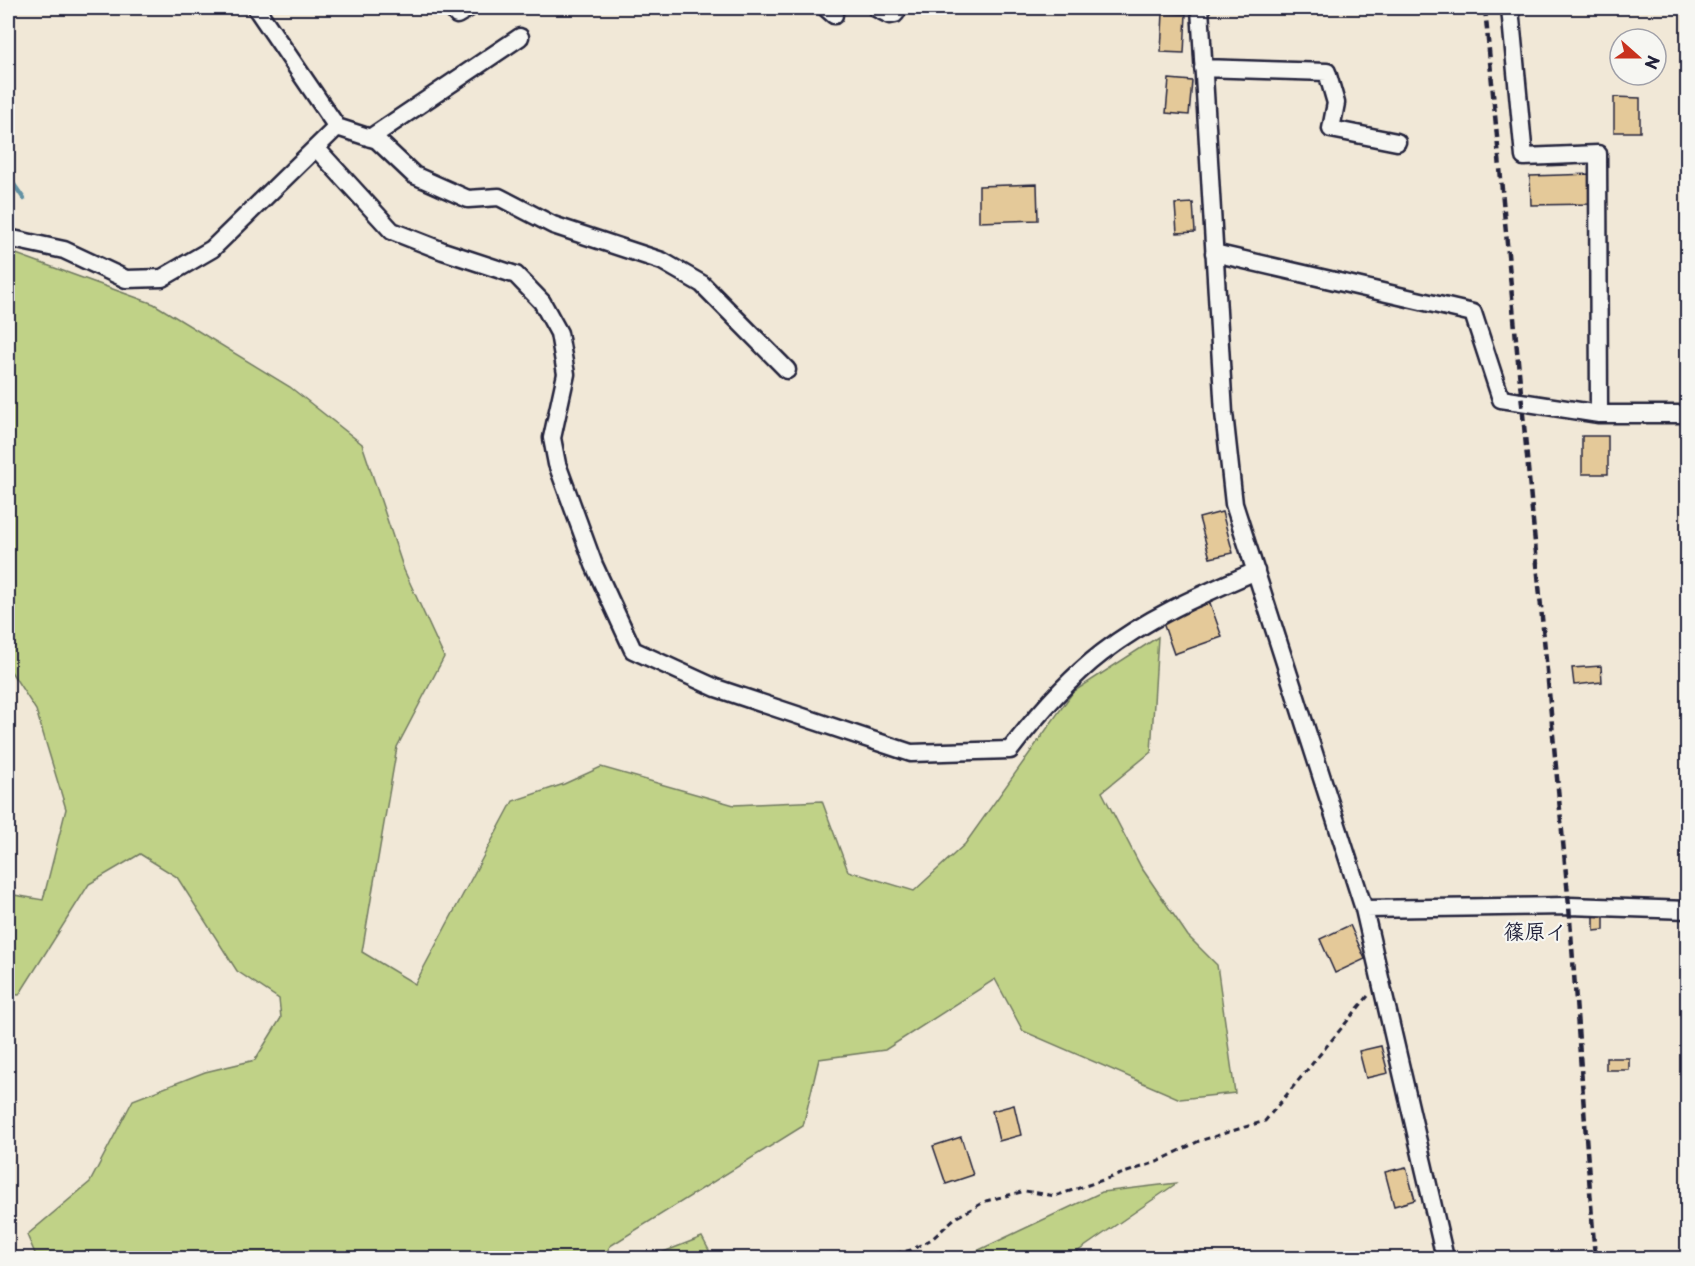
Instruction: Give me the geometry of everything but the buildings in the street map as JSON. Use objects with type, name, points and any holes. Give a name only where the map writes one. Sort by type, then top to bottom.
[{"type":"street","points":[[256,8],[337,127],[377,140],[414,175],[468,200],[499,197],[553,225],[662,261],[702,284],[787,370]]},
{"type":"street","points":[[452,8],[457,15],[469,8]]},
{"type":"street","points":[[876,8],[890,15],[895,14],[899,8]]},
{"type":"street","points":[[1200,8],[1224,412],[1234,504],[1364,909],[1444,1258]]},
{"type":"street","points":[[1510,8],[1524,157],[1598,154],[1599,414]]},
{"type":"street","points":[[370,138],[520,37]]},
{"type":"street","points":[[1203,68],[1327,72],[1336,103],[1331,129],[1397,142]]},
{"type":"street","points":[[8,238],[64,250],[126,279],[162,278],[212,249],[337,127]]},
{"type":"street","points":[[316,148],[392,231],[443,251],[516,274],[543,302],[559,333],[566,374],[552,438],[557,464],[594,565],[633,650],[716,688],[911,753],[1010,750],[1034,720],[1102,653],[1150,621],[1256,571]]},
{"type":"street","points":[[1214,253],[1473,313],[1501,399],[1599,414],[1688,414]]},
{"type":"street","points":[[1364,909],[1569,906],[1688,910]]},
{"type":"path","points":[[875,1258],[911,1250],[932,1239],[955,1218],[987,1201],[1025,1191],[1055,1196],[1157,1162],[1199,1141],[1265,1121],[1381,981]]},
{"type":"green space","points":[[8,251],[154,304],[290,387],[362,444],[404,570],[444,657],[397,747],[362,952],[415,984],[513,801],[564,784],[601,767],[734,805],[822,801],[848,871],[914,891],[965,844],[1073,692],[1158,637],[1151,752],[1102,792],[1141,867],[1188,936],[1217,965],[1235,1093],[1180,1099],[1023,1031],[995,979],[885,1050],[819,1059],[803,1126],[610,1246],[604,1258],[37,1258],[27,1235],[90,1182],[133,1100],[205,1072],[255,1060],[281,1018],[279,999],[237,971],[177,877],[140,854],[89,884],[19,995],[8,994],[8,894],[43,900],[66,809],[36,710],[8,667]]},
{"type":"green space","points":[[1177,1183],[1068,1258],[962,1258],[1102,1192]]},
{"type":"green space","points":[[702,1237],[713,1258],[648,1258]]},
{"type":"waterway","points":[[8,176],[24,199]]},
{"type":"railway","points":[[1485,8],[1569,906],[1595,1258]]},
{"type":"district","name":"篠原イ","points":[[1535,932]]}]
